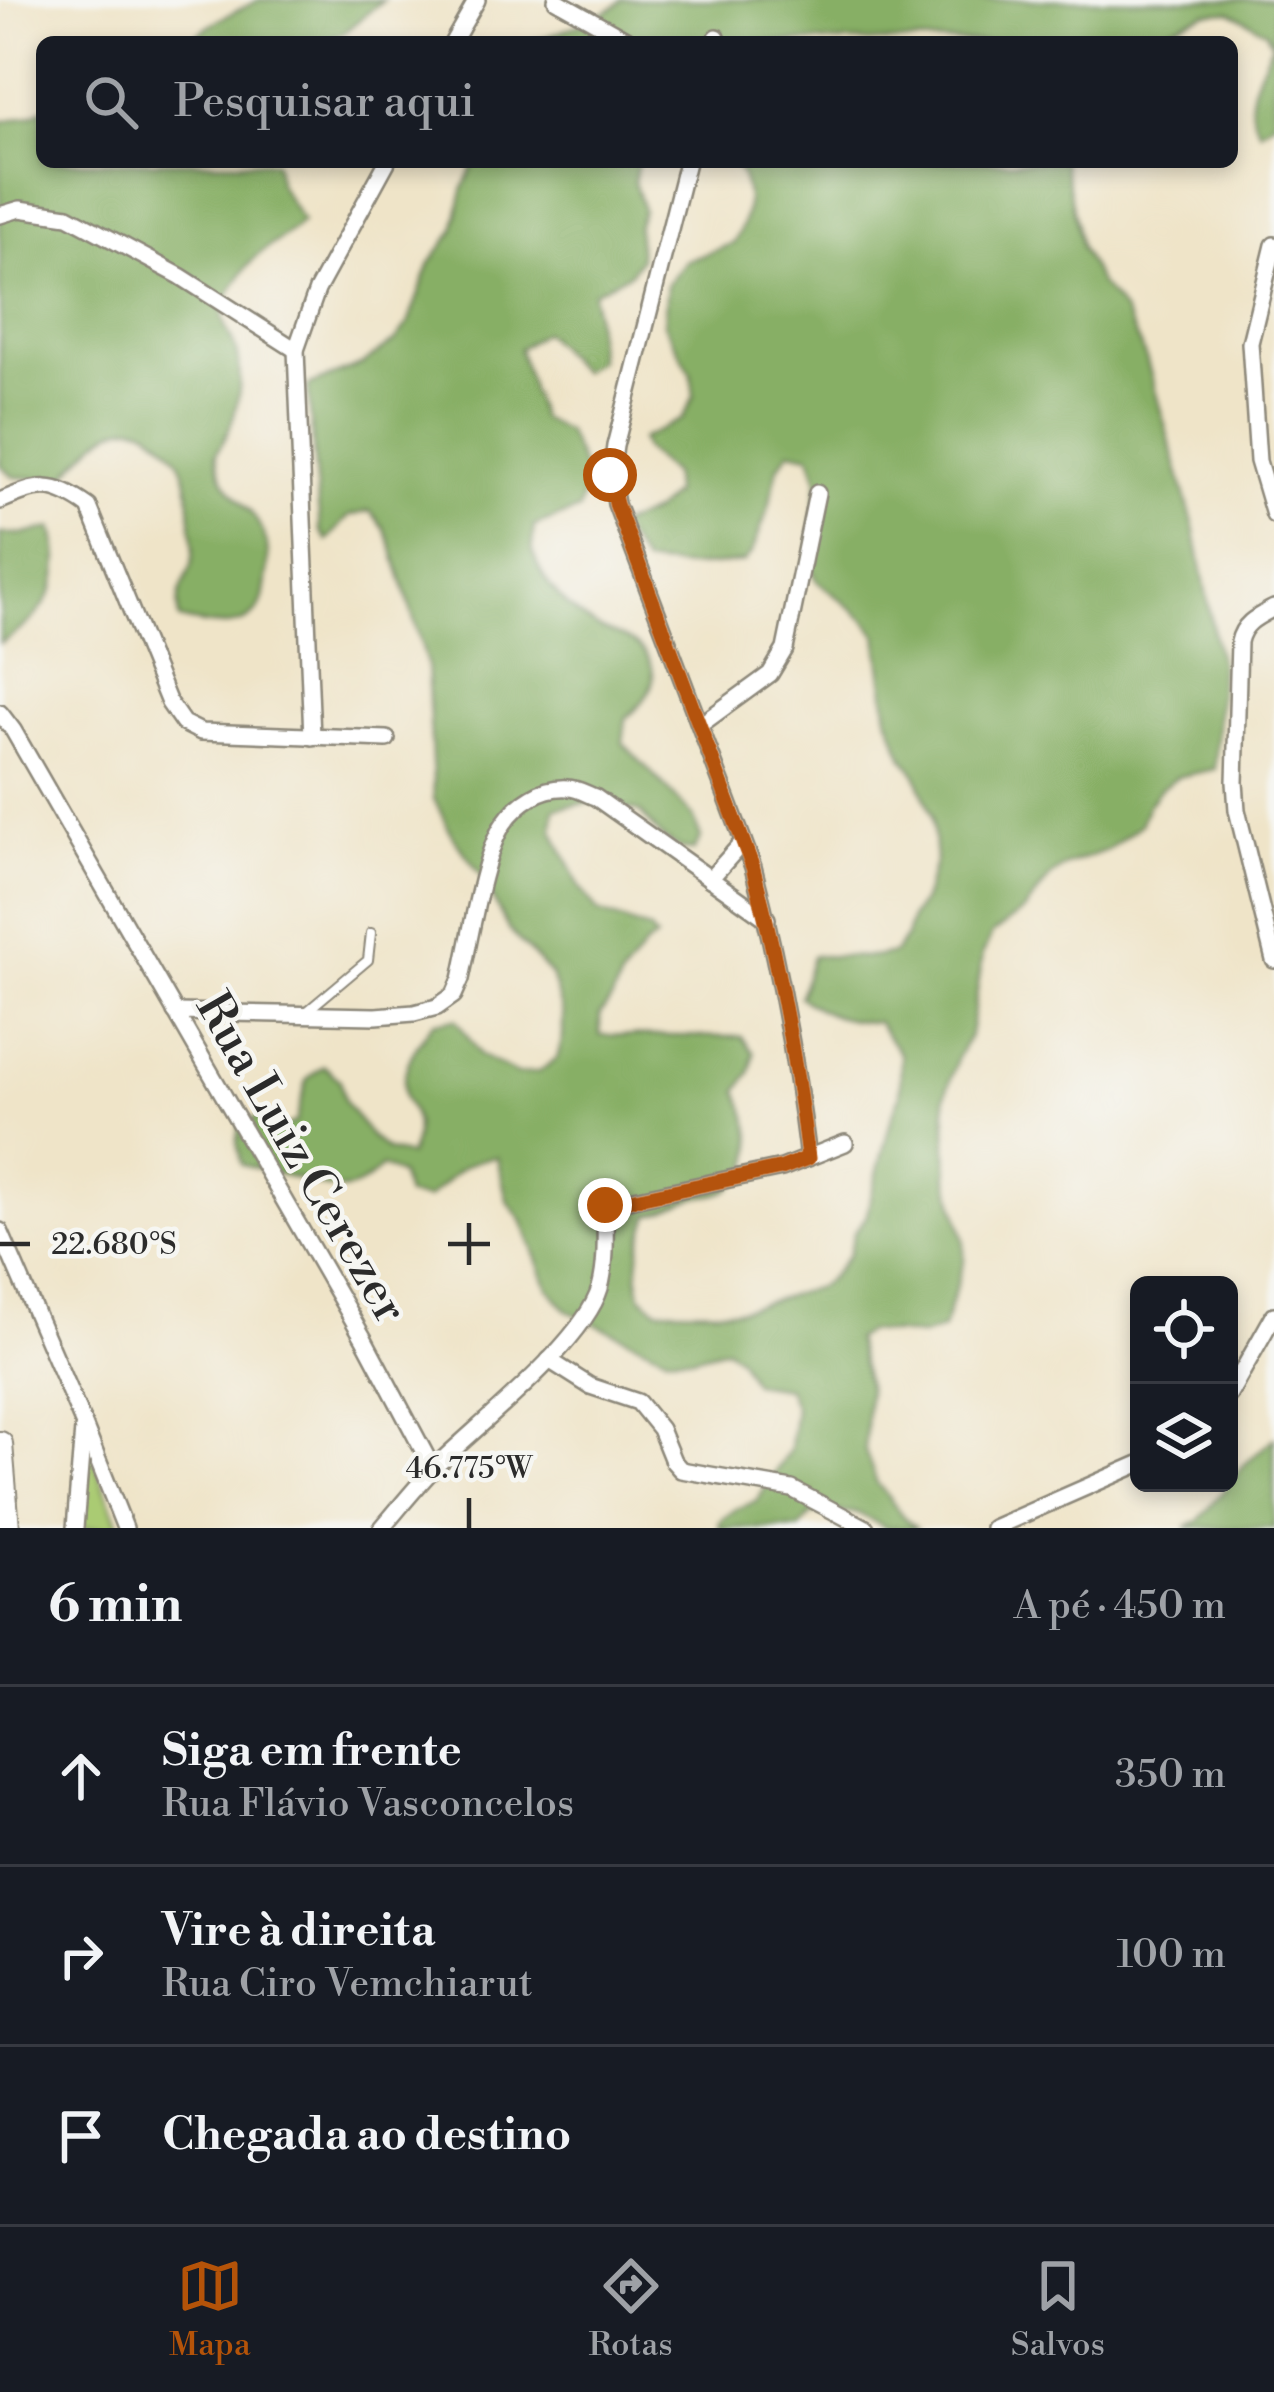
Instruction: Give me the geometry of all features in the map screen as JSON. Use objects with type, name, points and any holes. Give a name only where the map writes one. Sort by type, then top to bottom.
[{"type":"main road","points":[[0,1444],[7,1528]]},
{"type":"street","points":[[456,36],[477,0]]},
{"type":"street","points":[[556,0],[620,36]]},
{"type":"street","points":[[313,737],[296,350],[316,290],[384,168]]},
{"type":"street","points":[[685,168],[610,475],[616,504],[753,868],[800,1087],[808,1158]]},
{"type":"street","points":[[0,215],[20,209],[68,216],[180,276],[296,350]]},
{"type":"street","points":[[1274,245],[1250,343],[1258,461],[1274,515]]},
{"type":"street","points":[[0,501],[32,488],[64,489],[88,507],[169,703],[182,723],[201,732],[387,739]]},
{"type":"street","points":[[700,724],[770,674],[785,649],[817,493]]},
{"type":"street","points":[[1274,608],[1241,631],[1234,782],[1274,960]]},
{"type":"street","name":"Rua Luiz Cerezer","points":[[0,713],[364,1339],[434,1468]]},
{"type":"street","points":[[175,1012],[376,1016],[436,1007],[454,995],[461,979],[491,853],[503,824],[542,790],[571,787],[595,797],[766,920]]},
{"type":"street","points":[[710,879],[743,842]]},
{"type":"street","points":[[382,1528],[434,1468],[549,1360],[585,1319],[600,1288],[605,1205],[782,1168],[845,1143]]},
{"type":"street","points":[[0,1232],[124,1528]]},
{"type":"street","points":[[1235,1384],[1274,1315]]},
{"type":"street","points":[[549,1360],[590,1386],[638,1402],[660,1429],[681,1470],[793,1489],[866,1528]]},
{"type":"street","points":[[75,1528],[84,1425]]},
{"type":"street","points":[[993,1528],[1130,1469]]},
{"type":"lane","points":[[304,1013],[368,960],[371,933]]},
{"type":"green space","points":[[259,0],[383,0],[336,36],[195,36]]},
{"type":"green space","points":[[622,0],[1274,0],[1274,121],[1260,131],[1251,109],[1253,87],[1272,44],[1266,31],[1230,12],[1206,13],[1149,36],[546,36]]},
{"type":"green space","points":[[36,113],[36,168],[276,168],[279,184],[302,221],[254,259],[223,310],[238,358],[239,387],[234,415],[216,453],[223,479],[257,521],[268,556],[262,602],[243,621],[210,625],[179,619],[180,592],[194,552],[189,493],[179,460],[151,432],[138,426],[113,431],[62,480],[14,477],[0,465],[0,122]]},
{"type":"green space","points":[[472,168],[637,168],[634,182],[643,210],[637,227],[640,258],[630,273],[593,292],[598,360],[581,372],[543,332],[519,349],[540,418],[566,431],[587,477],[579,510],[534,526],[534,555],[568,605],[596,626],[634,643],[647,656],[652,685],[626,718],[623,743],[693,816],[701,838],[694,850],[681,849],[662,837],[640,812],[599,801],[555,808],[553,830],[580,888],[598,912],[649,930],[656,938],[621,978],[600,1014],[600,1035],[742,1037],[754,1053],[750,1073],[738,1090],[752,1141],[749,1166],[742,1177],[724,1192],[650,1215],[639,1255],[639,1285],[641,1296],[658,1309],[739,1310],[821,1286],[849,1254],[854,1233],[866,1217],[900,1096],[901,1055],[877,1022],[836,1016],[800,997],[812,956],[894,953],[923,900],[936,860],[932,815],[888,717],[877,635],[865,619],[817,581],[809,561],[818,480],[810,455],[790,451],[778,467],[769,507],[744,562],[692,567],[644,564],[618,526],[653,512],[673,494],[672,474],[644,449],[641,439],[682,419],[694,396],[691,373],[664,324],[667,284],[685,262],[734,243],[747,202],[737,168],[1064,168],[1081,248],[1099,283],[1124,312],[1146,358],[1194,527],[1220,667],[1215,769],[1177,777],[1160,789],[1140,825],[1107,850],[1066,865],[1050,877],[1025,910],[992,934],[983,954],[970,1035],[945,1096],[948,1178],[964,1239],[964,1261],[943,1329],[921,1336],[867,1331],[855,1339],[868,1389],[865,1451],[877,1483],[916,1528],[887,1528],[855,1512],[812,1514],[800,1528],[719,1528],[720,1521],[736,1509],[757,1501],[790,1449],[795,1408],[787,1388],[753,1383],[738,1357],[726,1348],[693,1357],[667,1356],[568,1311],[548,1288],[523,1222],[507,1200],[497,1157],[465,1166],[427,1199],[406,1196],[400,1175],[382,1166],[363,1183],[344,1189],[242,1165],[237,1143],[240,1122],[261,1117],[277,1130],[296,1122],[307,1079],[324,1066],[340,1080],[345,1102],[371,1137],[387,1150],[409,1156],[416,1127],[405,1098],[405,1073],[434,1022],[456,1019],[480,1055],[517,1074],[539,1072],[557,1058],[563,1037],[563,1015],[551,975],[508,929],[434,799],[427,664],[384,527],[370,511],[349,516],[327,541],[320,530],[308,386],[363,364],[396,340],[408,324],[430,263],[454,231]]},
{"type":"green space","points":[[52,528],[58,564],[50,596],[30,622],[0,643],[0,534]]},
{"type":"green space","points":[[1274,1438],[1274,1528],[1186,1528],[1199,1521],[1222,1492],[1238,1492],[1238,1472]]},
{"type":"green space","points":[[87,1442],[120,1528],[79,1528]]},
{"type":"route","points":[[605,1205],[782,1168],[808,1158],[800,1087],[753,868],[616,504],[610,475]]}]
